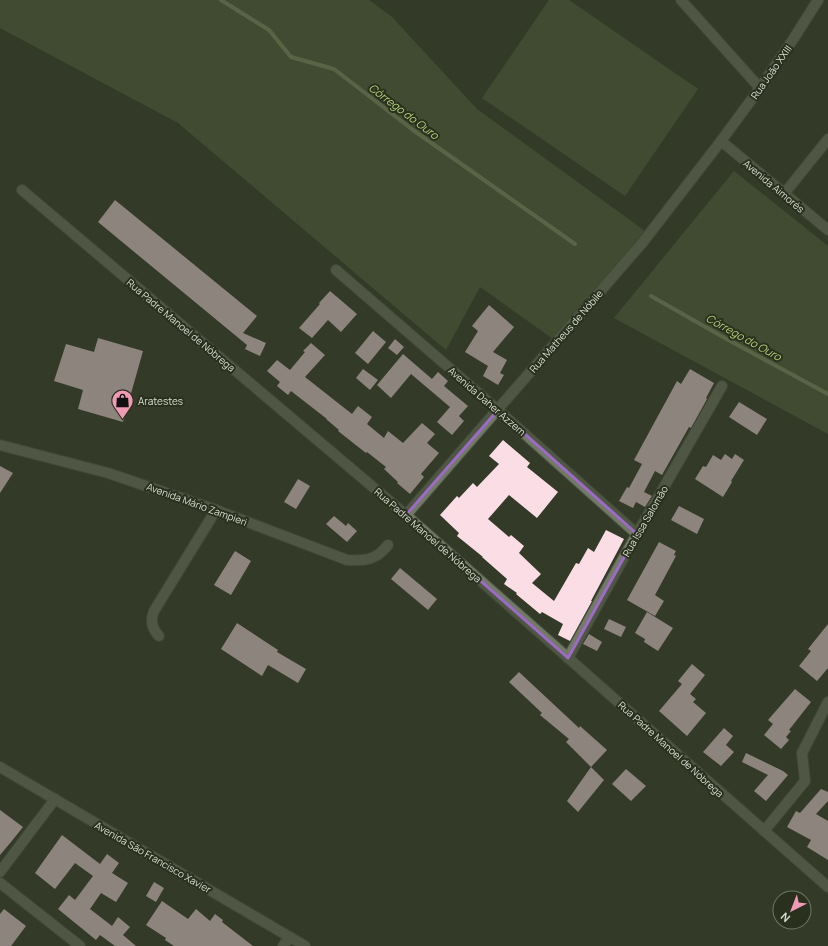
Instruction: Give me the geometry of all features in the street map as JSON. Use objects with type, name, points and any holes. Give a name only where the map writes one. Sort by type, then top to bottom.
[{"type":"street","points":[[681,0],[760,88]]},
{"type":"street","name":"Rua João XXIII","points":[[721,141],[760,88],[818,0]]},
{"type":"street","points":[[784,194],[828,139]]},
{"type":"street","name":"Avenida Aimorés","points":[[721,141],[828,230]]},
{"type":"street","name":"Rua Matheus de Nóbile","points":[[406,515],[643,242],[721,141]]},
{"type":"street","name":"Rua Padre Manoel de Nóbrega","points":[[22,190],[406,515],[828,887]]},
{"type":"street","name":"Avenida Daher Azzem","points":[[336,270],[498,410],[637,534]]},
{"type":"street","name":"Rua Issa Salomão","points":[[568,658],[722,386]]},
{"type":"street","name":"Avenida Mário Zampieri","points":[[0,445],[108,473],[216,510],[347,560],[363,560],[378,556],[388,545]]},
{"type":"street","points":[[159,636],[152,624],[154,611],[216,510]]},
{"type":"street","points":[[764,831],[805,781],[802,753],[828,702]]},
{"type":"street","name":"Avenida São Francisco Xavier","points":[[0,767],[305,946]]},
{"type":"street","points":[[0,872],[55,799]]},
{"type":"street","points":[[0,883],[80,946]]},
{"type":"street","points":[[283,946],[290,937]]},
{"type":"highlighted area","points":[[498,410],[637,534],[568,658],[406,515]]},
{"type":"green space","points":[[0,0],[369,0],[392,17],[477,109],[645,231],[553,339],[480,287],[446,350],[178,123],[0,28]]},
{"type":"green space","points":[[549,0],[569,0],[698,89],[625,196],[482,98]]},
{"type":"green space","points":[[734,171],[828,246],[828,434],[614,318]]},
{"type":"building","points":[[115,200],[257,316],[243,333],[266,343],[260,356],[245,349],[247,345],[98,222]]},
{"type":"building","points":[[330,291],[357,314],[341,332],[328,320],[312,338],[299,328]]},
{"type":"building","points":[[489,305],[514,327],[493,352],[507,360],[500,373],[504,375],[498,385],[483,376],[488,366],[465,352],[478,331],[472,326]]},
{"type":"building","points":[[373,331],[386,342],[368,364],[355,353]]},
{"type":"building","points":[[98,338],[143,351],[123,422],[78,409],[83,390],[54,381],[66,344],[94,352]]},
{"type":"building","points":[[395,339],[404,347],[397,355],[388,348]]},
{"type":"building","points":[[311,343],[325,355],[305,377],[352,414],[358,406],[372,417],[367,424],[384,438],[388,431],[403,443],[422,423],[435,434],[427,443],[439,453],[421,474],[424,477],[410,494],[384,469],[386,467],[338,431],[339,430],[327,419],[291,391],[288,395],[277,386],[280,382],[267,371],[277,360],[290,370],[305,352],[303,351]]},
{"type":"building","points":[[403,354],[432,379],[438,372],[448,381],[444,386],[468,406],[459,416],[464,421],[452,435],[437,422],[450,407],[411,374],[391,398],[377,385]]},
{"type":"building","points":[[363,369],[378,380],[370,390],[356,378]]},
{"type":"building","points":[[690,369],[714,383],[691,428],[689,427],[662,475],[655,471],[644,492],[652,496],[645,507],[636,502],[633,508],[619,501],[627,487],[629,488],[642,464],[634,460],[677,381],[681,384]]},
{"type":"building","points":[[739,402],[767,419],[757,435],[729,417]]},
{"type":"building","points":[[503,440],[530,463],[527,467],[558,492],[537,518],[509,495],[488,519],[509,537],[511,535],[524,546],[519,553],[541,574],[532,583],[554,601],[576,563],[579,564],[588,548],[594,552],[606,530],[624,539],[570,641],[558,635],[563,624],[542,612],[540,614],[516,594],[517,593],[504,584],[507,579],[457,536],[459,533],[440,515],[457,496],[459,498],[473,483],[477,487],[499,464],[489,456]]},
{"type":"building","points":[[725,454],[732,459],[735,454],[744,460],[723,497],[695,479],[703,466],[706,467],[713,455],[721,460]]},
{"type":"building","points":[[0,466],[13,473],[0,493]]},
{"type":"building","points":[[298,479],[310,486],[296,509],[284,502]]},
{"type":"building","points":[[679,506],[704,519],[697,534],[671,520]]},
{"type":"building","points":[[334,516],[346,526],[348,523],[357,531],[347,542],[326,524]]},
{"type":"building","points":[[659,542],[676,551],[674,555],[676,556],[655,595],[664,601],[655,616],[627,600]]},
{"type":"building","points":[[235,551],[251,561],[231,595],[214,585]]},
{"type":"building","points":[[400,568],[437,599],[428,610],[391,579]]},
{"type":"building","points":[[647,612],[673,628],[658,651],[644,642],[645,639],[635,633]]},
{"type":"building","points":[[609,619],[626,627],[621,637],[604,629]]},
{"type":"building","points":[[237,623],[278,650],[277,652],[306,669],[298,683],[268,665],[262,676],[221,649]]},
{"type":"building","points":[[828,624],[828,668],[817,681],[799,666],[811,651],[808,649]]},
{"type":"building","points":[[589,634],[602,642],[597,651],[583,644]]},
{"type":"building","points":[[692,664],[705,675],[690,694],[696,699],[693,702],[706,713],[687,736],[659,711],[682,684],[678,681]]},
{"type":"building","points":[[519,672],[579,728],[580,726],[607,750],[591,767],[566,742],[569,739],[540,715],[542,713],[509,682]]},
{"type":"building","points":[[795,689],[811,702],[789,730],[791,731],[786,737],[789,740],[781,749],[764,735],[773,724],[768,720]]},
{"type":"building","points":[[724,728],[733,736],[726,745],[734,752],[721,766],[703,752]]},
{"type":"building","points":[[746,753],[783,771],[788,775],[766,801],[754,791],[768,775],[742,762]]},
{"type":"building","points":[[591,767],[604,780],[578,812],[567,801]]},
{"type":"building","points":[[626,769],[646,786],[631,801],[612,784]]},
{"type":"building","points":[[821,789],[828,792],[828,801],[816,814],[828,821],[828,860],[807,847],[811,840],[787,827],[796,811],[800,813]]},
{"type":"building","points":[[0,810],[23,827],[0,855]]},
{"type":"building","points":[[62,835],[100,864],[107,854],[119,863],[112,873],[128,883],[116,902],[101,893],[90,909],[112,926],[118,917],[130,927],[123,935],[136,946],[115,946],[100,935],[96,940],[58,909],[69,895],[75,900],[93,876],[75,863],[55,889],[35,873]]},
{"type":"building","points":[[154,882],[164,888],[156,902],[146,896]]},
{"type":"building","points":[[162,901],[188,919],[196,909],[210,921],[215,914],[223,920],[222,922],[253,946],[174,946],[165,940],[166,938],[146,925]]},
{"type":"building","points":[[4,909],[26,926],[11,946],[0,946],[0,914]]},
{"type":"waterway","name":"Córrego do Ouro","points":[[221,0],[269,30],[291,57],[334,69],[413,130],[575,244]]},
{"type":"waterway","name":"Córrego do Ouro","points":[[651,296],[828,394]]},
{"type":"place","name":"Aratestes","points":[[122,420]]}]
